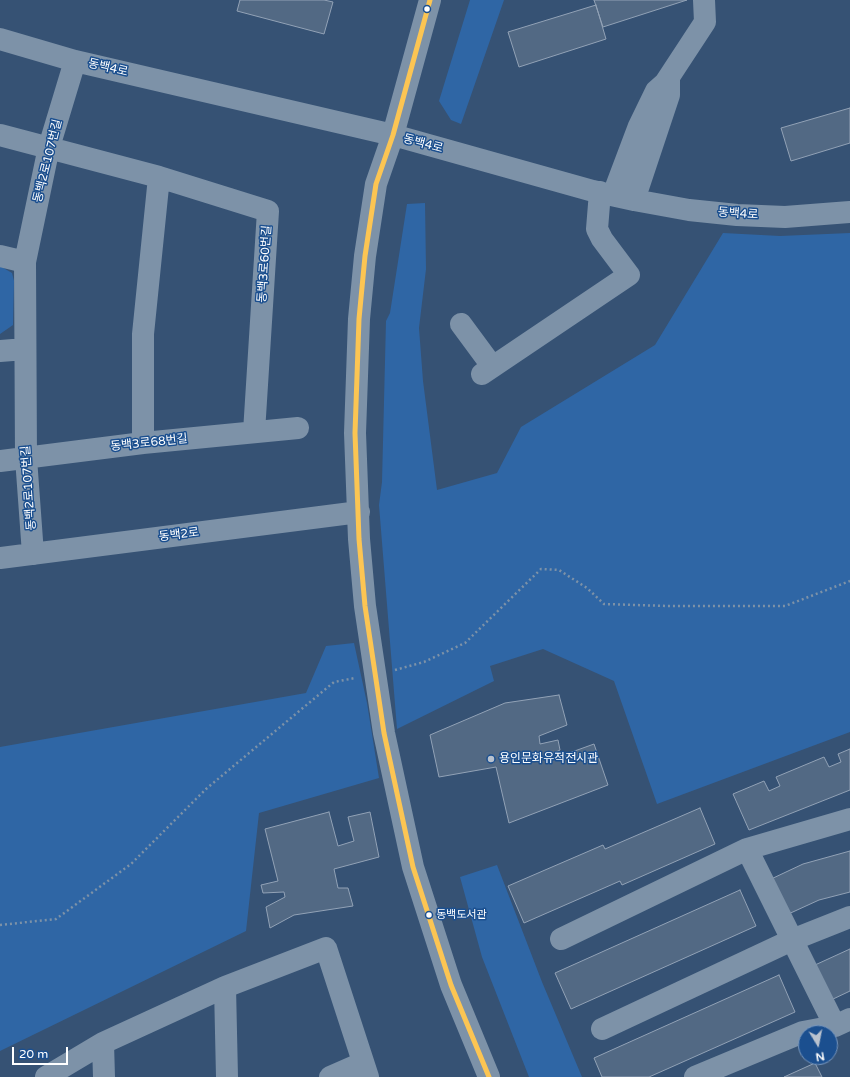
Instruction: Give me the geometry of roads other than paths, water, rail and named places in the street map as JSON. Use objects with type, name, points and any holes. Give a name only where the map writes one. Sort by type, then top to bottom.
[{"type":"street","points":[[430,0],[393,136],[376,184],[365,256],[360,311],[355,433],[359,539],[365,606],[384,733],[414,866],[451,985],[489,1077]]},
{"type":"street","points":[[461,324],[487,370],[629,275],[602,240],[598,229],[607,194],[656,91],[665,83],[669,74],[705,22],[704,0]]},
{"type":"street","name":"동백4로","points":[[0,39],[75,60],[393,136],[634,200],[689,210],[737,215],[785,217],[850,212]]},
{"type":"street","name":"동백2로107번길","points":[[33,554],[26,458],[25,262],[49,148],[75,60]]},
{"type":"street","points":[[634,200],[669,95],[669,74]]},
{"type":"street","name":"동백3로60번길","points":[[0,135],[159,177],[268,211],[254,432]]},
{"type":"street","points":[[143,443],[143,334],[159,177]]},
{"type":"street","points":[[0,256],[25,262]]},
{"type":"street","points":[[0,351],[25,349]]},
{"type":"street","name":"동백3로68번길","points":[[0,461],[143,443],[298,428]]},
{"type":"street","name":"동백2로","points":[[0,558],[359,512]]},
{"type":"street","points":[[561,939],[747,849],[850,819]]},
{"type":"street","points":[[695,1077],[803,1032],[842,1023],[792,940],[747,849]]},
{"type":"street","points":[[602,1029],[792,940],[850,917]]},
{"type":"street","points":[[46,1077],[103,1043],[225,987],[326,948],[365,1070],[330,1077]]},
{"type":"street","points":[[225,987],[227,1077]]},
{"type":"street","points":[[103,1043],[104,1077]]},
{"type":"place","name":"용인문화유적전시관","points":[[491,759]]},
{"type":"place","name":"동백도서관","points":[[429,915]]}]
